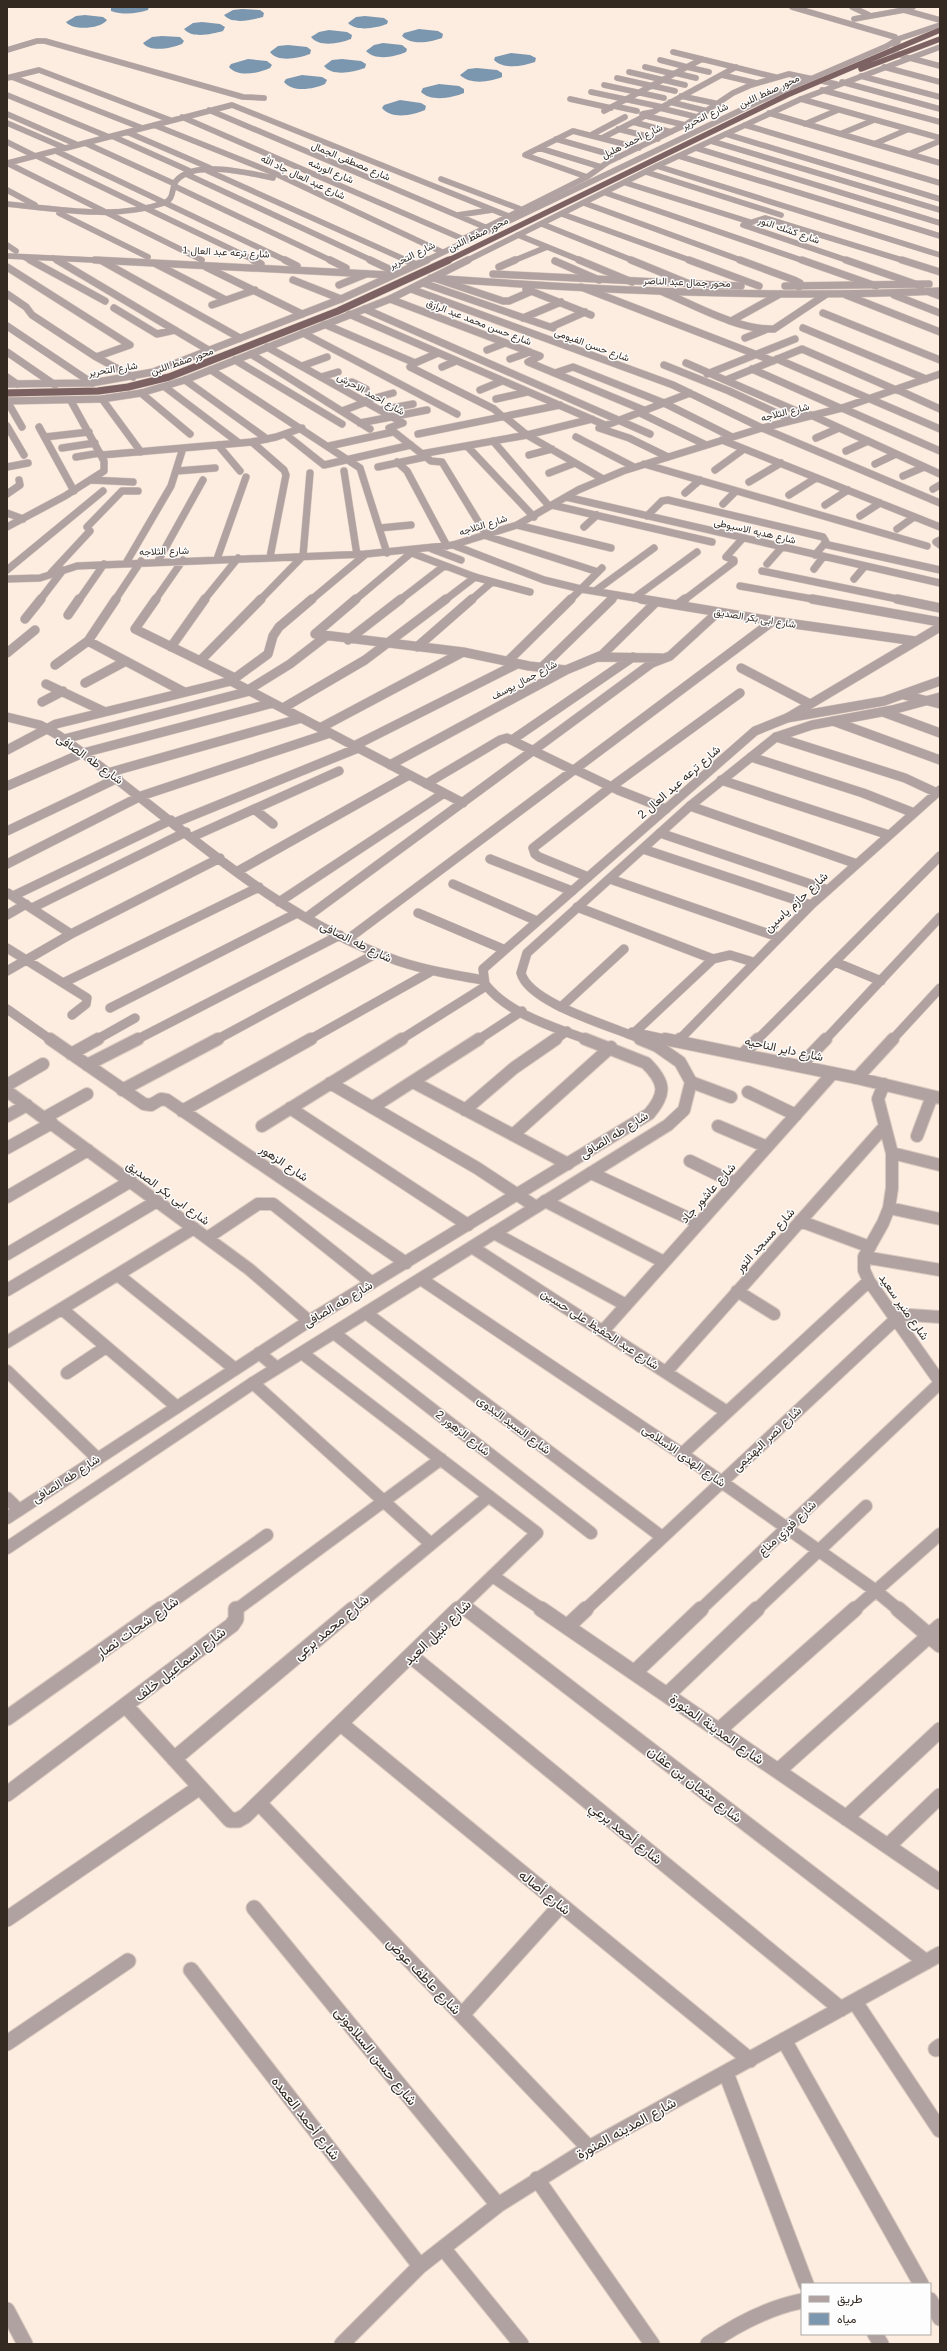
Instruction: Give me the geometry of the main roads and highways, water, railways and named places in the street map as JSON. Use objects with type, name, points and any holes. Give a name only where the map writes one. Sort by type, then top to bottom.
[{"type":"main road","name":"محور صفط اللبن","points":[[7,393],[84,392],[122,388],[158,380],[216,360],[376,294],[528,222],[764,104],[850,66],[940,30]]},
{"type":"main road","name":"محور صفط اللبن","points":[[7,396],[61,396],[110,393],[155,384],[213,364],[381,296],[777,103],[940,39]]},
{"type":"water","points":[[111,7],[149,7],[148,10],[130,14],[111,11]]},
{"type":"water","points":[[233,10],[260,10],[264,13],[263,17],[237,21],[224,15]]},
{"type":"water","points":[[85,15],[103,17],[107,20],[99,25],[86,28],[74,27],[66,22],[76,16]]},
{"type":"water","points":[[365,16],[384,18],[388,21],[387,24],[378,27],[367,28],[356,28],[348,23],[356,17]]},
{"type":"water","points":[[202,22],[220,24],[225,27],[223,31],[202,35],[192,34],[184,29],[193,23]]},
{"type":"water","points":[[419,29],[438,31],[443,34],[442,38],[427,42],[416,42],[402,36],[404,33]]},
{"type":"water","points":[[329,30],[347,32],[352,35],[351,39],[325,44],[320,43],[311,37],[319,32]]},
{"type":"water","points":[[152,37],[180,37],[184,41],[178,46],[161,49],[151,48],[143,43]]},
{"type":"water","points":[[383,43],[402,45],[407,49],[406,52],[391,57],[374,56],[366,51],[374,45]]},
{"type":"water","points":[[288,45],[307,47],[311,50],[310,54],[295,58],[283,59],[278,58],[270,52],[278,46]]},
{"type":"water","points":[[511,53],[530,55],[536,58],[535,62],[519,66],[508,66],[494,60],[495,57]]},
{"type":"water","points":[[248,59],[267,61],[272,65],[270,68],[265,70],[249,74],[238,72],[229,67],[231,64]]},
{"type":"water","points":[[342,59],[361,61],[366,64],[365,68],[338,73],[333,72],[324,66],[332,60]]},
{"type":"water","points":[[477,68],[497,70],[502,73],[502,77],[480,82],[469,80],[460,75],[468,69]]},
{"type":"water","points":[[302,75],[322,77],[327,80],[325,84],[320,86],[304,89],[293,88],[284,82],[286,79]]},
{"type":"water","points":[[439,84],[459,86],[464,89],[464,93],[448,98],[436,98],[425,95],[421,92],[423,88]]},
{"type":"water","points":[[400,100],[421,103],[426,106],[425,110],[409,115],[397,115],[386,112],[382,108],[384,105]]}]
